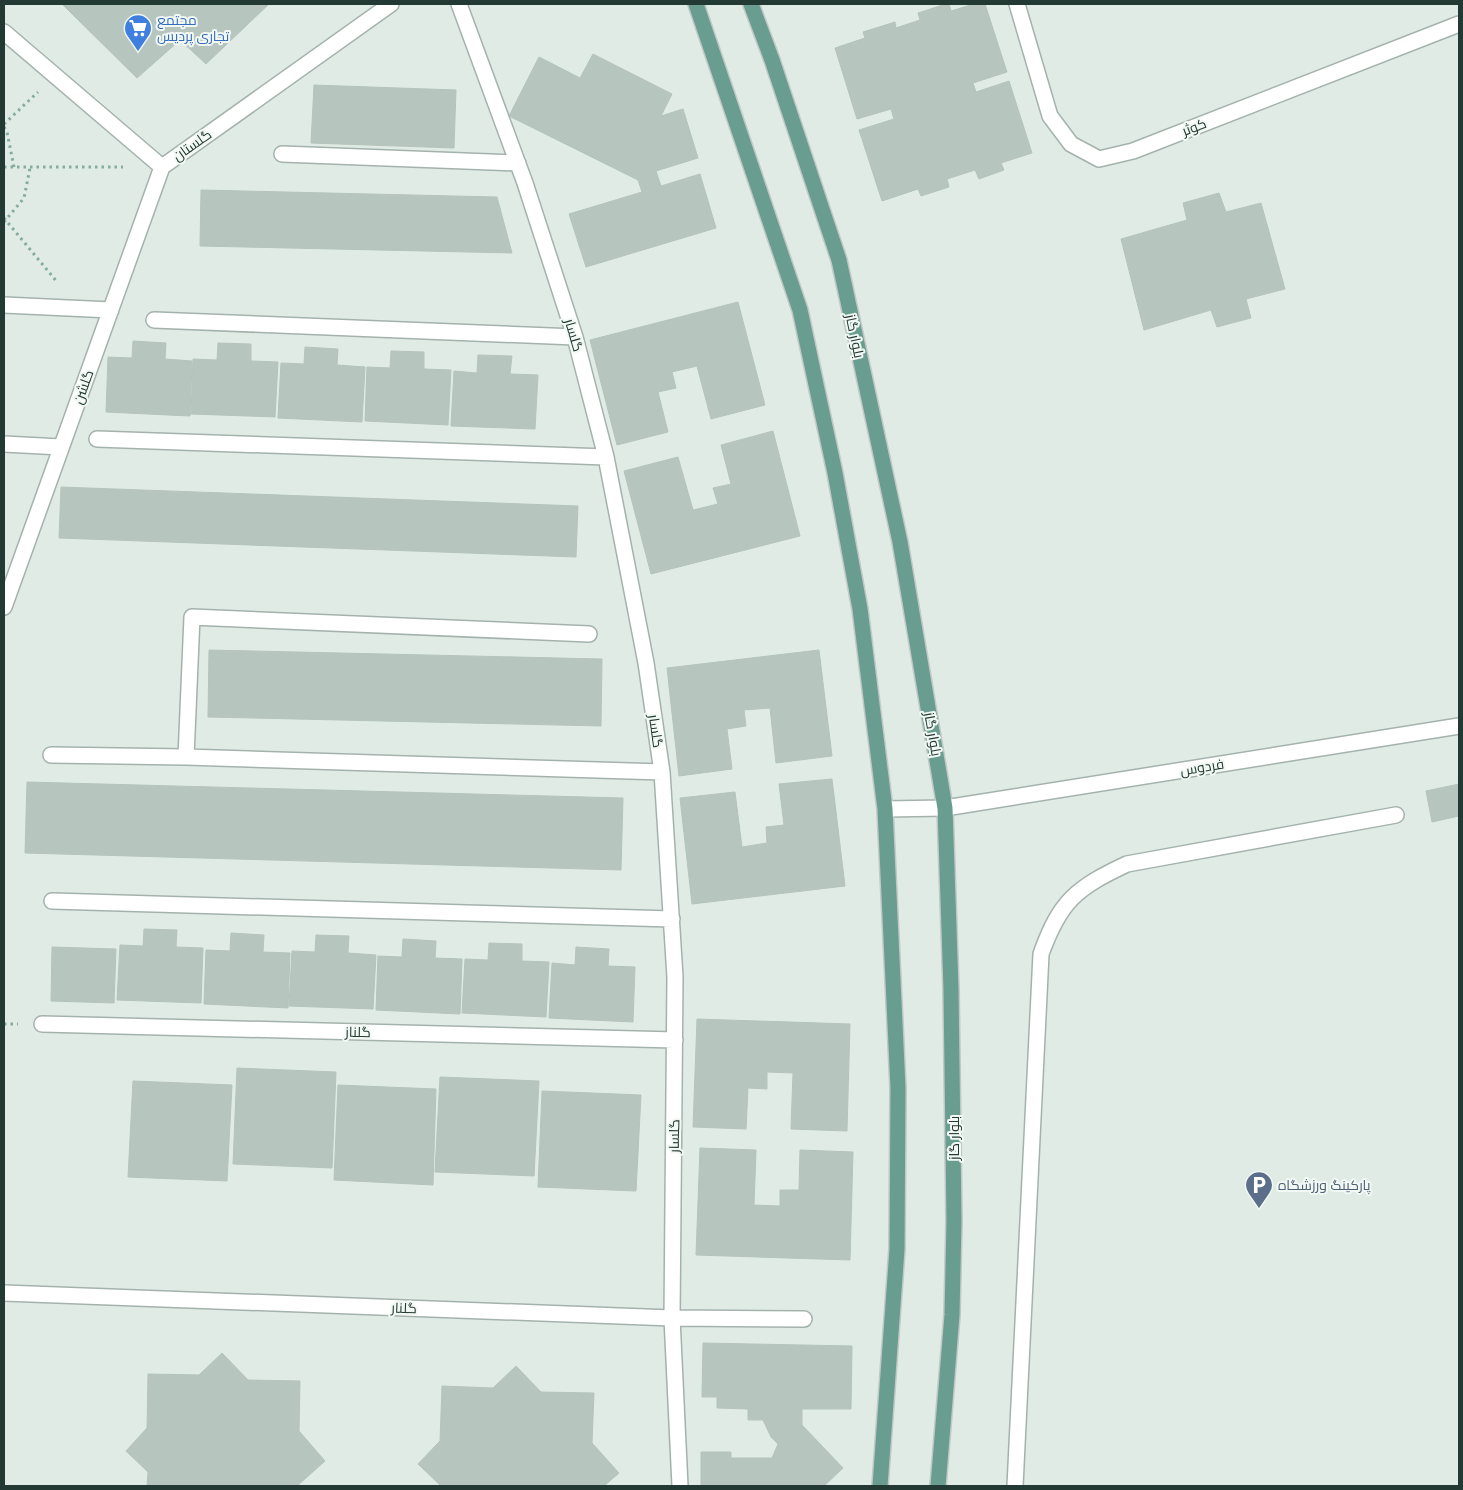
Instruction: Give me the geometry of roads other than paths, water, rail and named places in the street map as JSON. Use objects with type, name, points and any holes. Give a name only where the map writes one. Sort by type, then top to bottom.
[{"type":"main road","points":[[696,4],[800,310],[835,473],[860,609],[885,809],[898,1098],[896,1249],[880,1486]]},
{"type":"main road","name":"بلوار گاز","points":[[750,4],[772,60],[839,260],[900,542],[946,808],[952,998],[954,1221],[952,1315],[938,1486]]},
{"type":"street","name":"گلستان","points":[[4,32],[162,166],[391,4]]},
{"type":"street","name":"گلسار","points":[[459,4],[518,163],[575,337],[606,457],[646,663],[662,772],[675,977],[672,1318],[680,1486]]},
{"type":"street","name":"کوثر","points":[[1017,4],[1050,116],[1071,144],[1099,159],[1133,151],[1459,24]]},
{"type":"street","points":[[282,154],[518,163]]},
{"type":"street","name":"گلشن","points":[[4,607],[162,166]]},
{"type":"street","points":[[4,305],[111,310]]},
{"type":"street","points":[[154,320],[575,337]]},
{"type":"street","points":[[97,439],[606,457]]},
{"type":"street","points":[[4,444],[61,447]]},
{"type":"street","points":[[186,757],[192,617],[589,634]]},
{"type":"street","name":"فردوس","points":[[885,809],[946,808],[1459,726]]},
{"type":"street","points":[[51,755],[186,757],[662,772]]},
{"type":"street","points":[[1015,1486],[1041,954],[1051,925],[1066,903],[1094,880],[1126,864],[1396,815]]},
{"type":"street","points":[[52,901],[672,919]]},
{"type":"street","name":"گلناز","points":[[42,1024],[675,1040]]},
{"type":"street","name":"گلنار","points":[[4,1293],[672,1318],[804,1319]]},
{"type":"place","name":"مجتمع تجاری پردیس","points":[[138,52]]},
{"type":"place","name":"پارکینگ ورزشگاه","points":[[1259,1209]]}]
